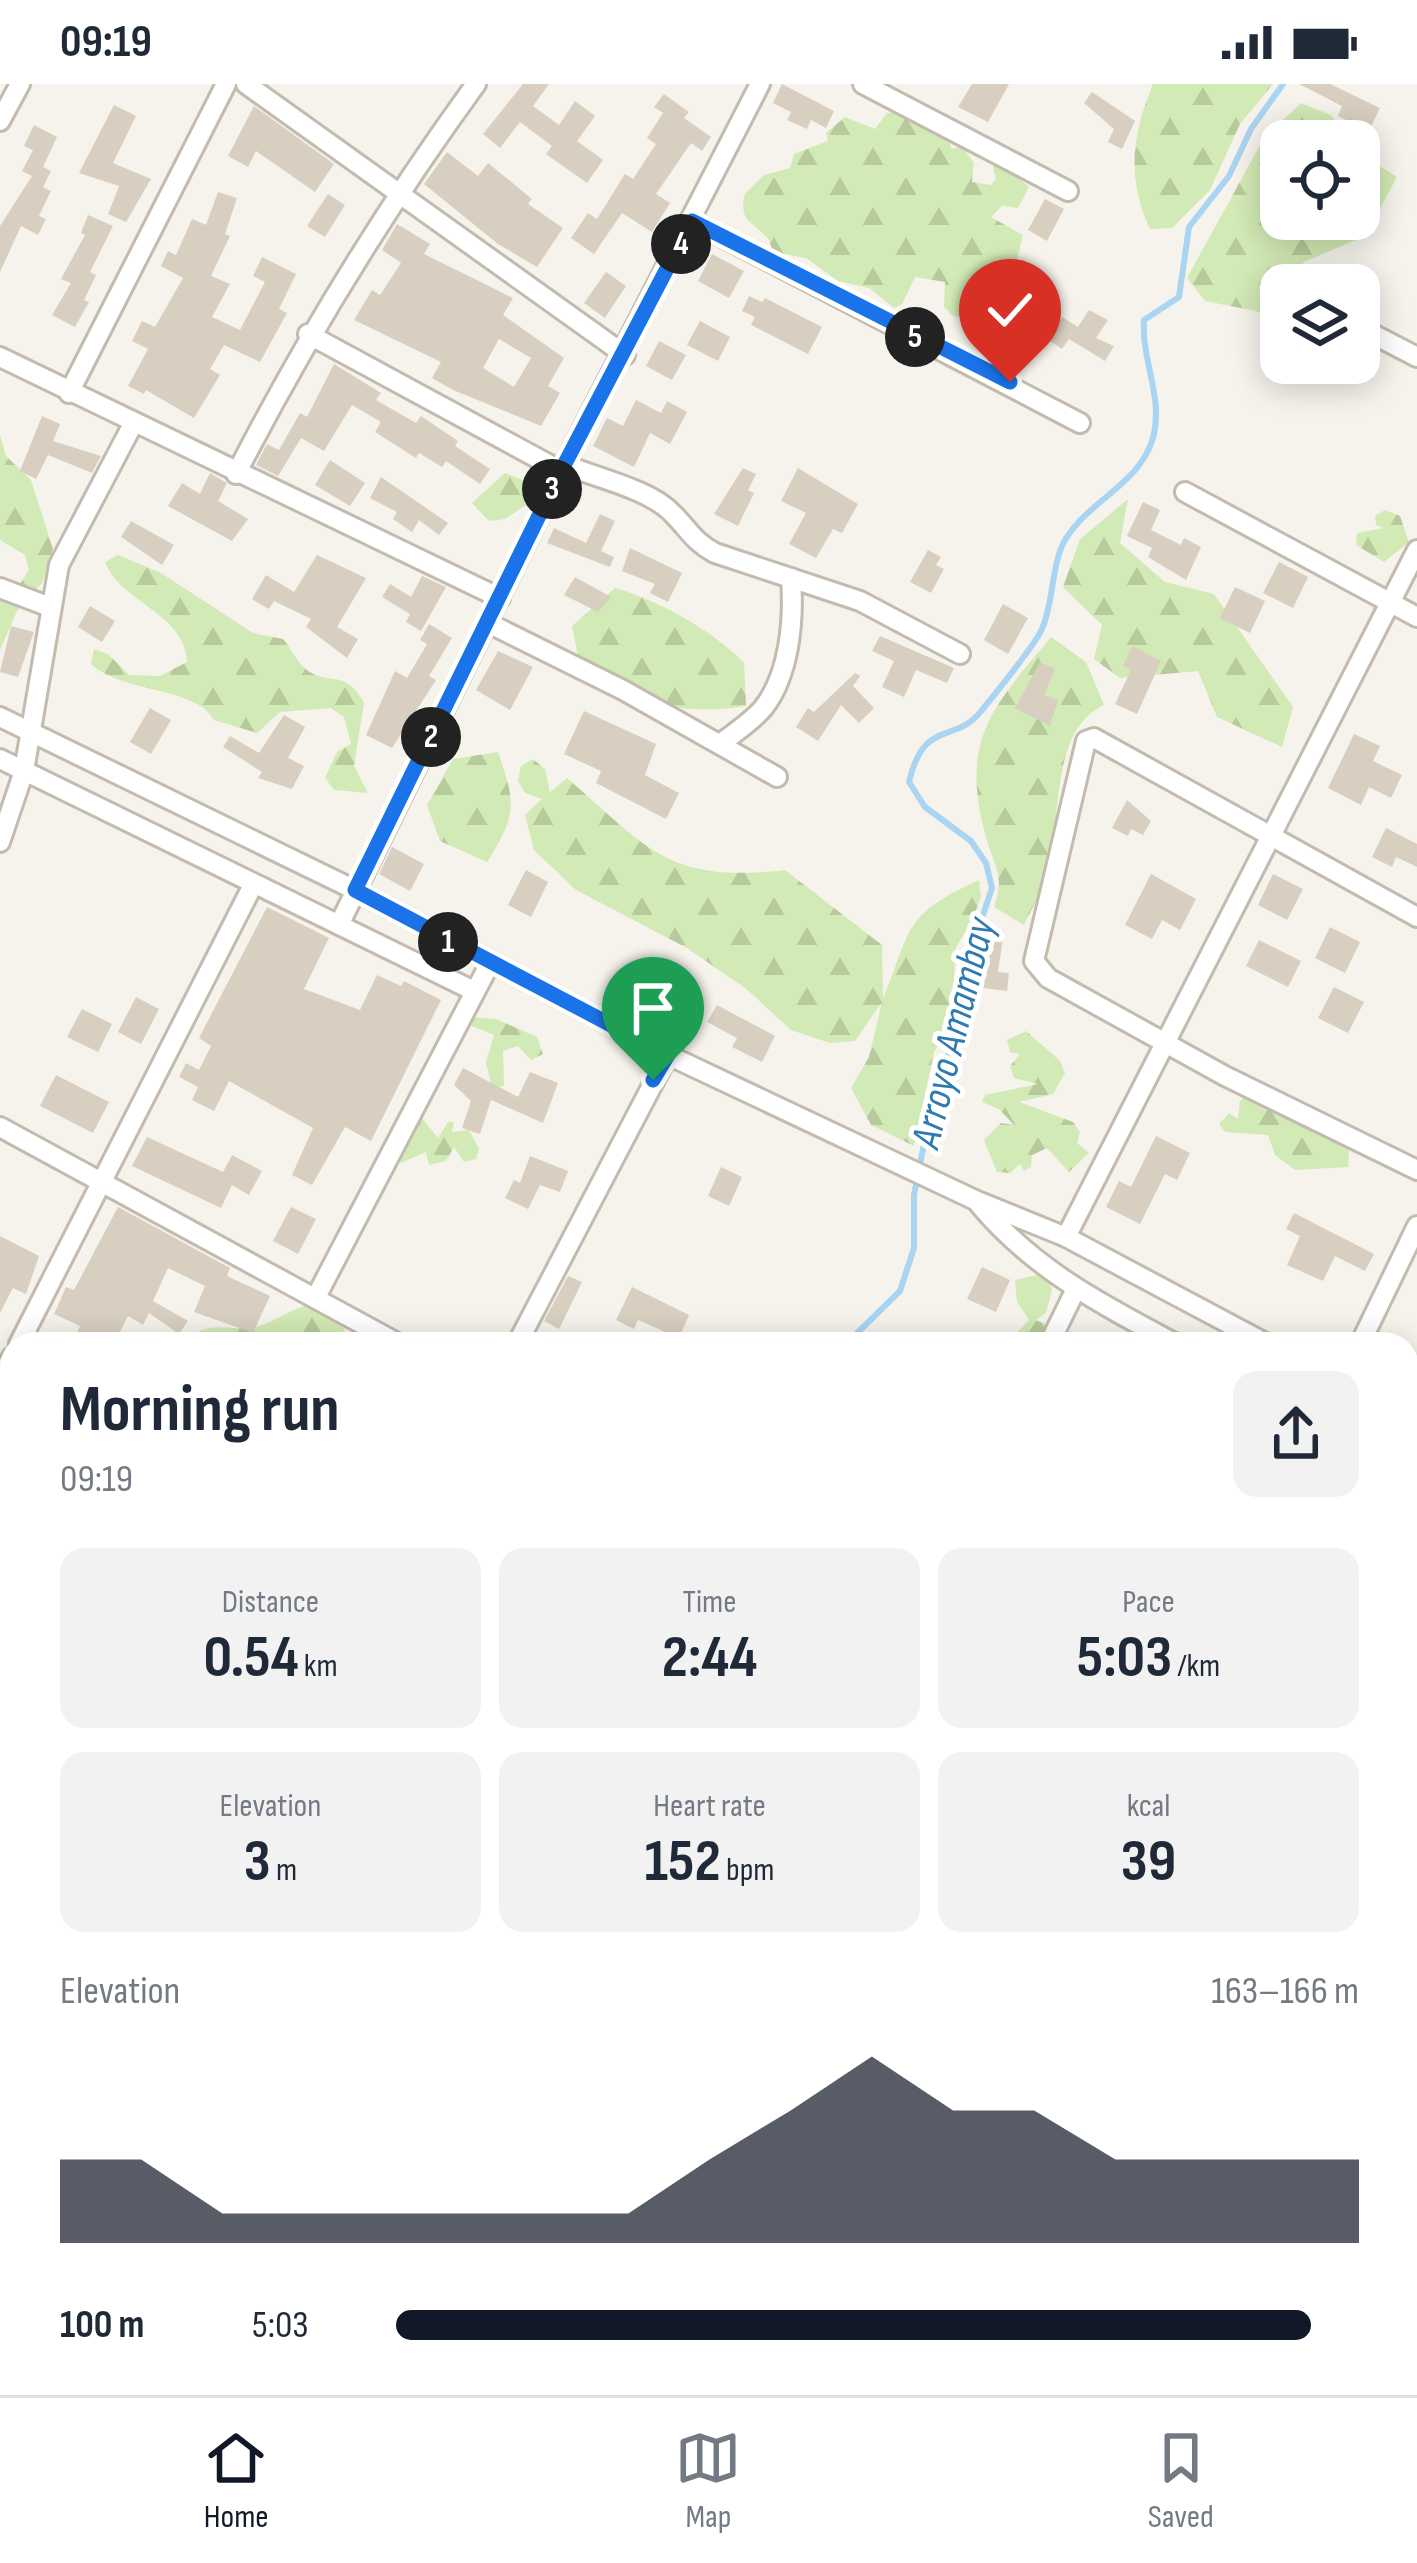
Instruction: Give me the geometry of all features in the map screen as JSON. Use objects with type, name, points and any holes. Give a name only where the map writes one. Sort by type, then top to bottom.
[{"type":"street","points":[[0,121],[20,84]]},
{"type":"street","points":[[69,393],[226,84]]},
{"type":"street","points":[[246,84],[625,355]]},
{"type":"street","points":[[236,474],[308,334],[396,194],[476,84]]},
{"type":"street","points":[[339,926],[563,468],[760,84]]},
{"type":"street","points":[[863,84],[1068,191]]},
{"type":"street","points":[[692,221],[1080,423]]},
{"type":"street","points":[[308,334],[563,468],[654,502],[673,513],[698,544],[716,553],[860,601],[961,654]]},
{"type":"street","points":[[1380,338],[1417,357]]},
{"type":"street","points":[[0,358],[500,598]]},
{"type":"street","points":[[0,842],[24,771],[50,607],[68,542],[133,424]]},
{"type":"street","points":[[1185,492],[1417,617]]},
{"type":"street","points":[[1066,1237],[1417,550]]},
{"type":"street","points":[[720,744],[765,706],[786,653],[794,613],[791,578]]},
{"type":"street","points":[[0,588],[50,607]]},
{"type":"street","points":[[488,623],[777,777]]},
{"type":"street","points":[[0,717],[355,890],[489,965],[668,1055],[908,1164],[976,1200],[1066,1237],[1244,1332]]},
{"type":"street","points":[[1417,917],[1103,740],[1085,741],[1034,961],[1048,978],[1166,1043],[1417,1170]]},
{"type":"street","points":[[0,759],[473,991]]},
{"type":"street","points":[[25,1332],[254,886]]},
{"type":"street","points":[[316,1297],[489,965]]},
{"type":"street","points":[[523,1332],[668,1055]]},
{"type":"street","points":[[0,1127],[378,1332]]},
{"type":"street","points":[[976,1200],[1024,1251],[1076,1291],[1153,1332]]},
{"type":"street","points":[[1366,1332],[1417,1226]]},
{"type":"street","points":[[1055,1332],[1076,1291]]},
{"type":"green space","points":[[1153,84],[1273,84],[1240,124],[1210,190],[1172,228],[1150,229],[1137,192],[1136,139]]},
{"type":"green space","points":[[1301,103],[1335,120],[1283,120]]},
{"type":"green space","points":[[923,110],[941,122],[952,149],[962,146],[974,163],[972,182],[991,185],[996,179],[993,166],[1006,151],[1023,169],[1023,182],[1029,187],[1018,208],[1002,206],[991,217],[1023,235],[1013,277],[997,282],[988,319],[953,316],[944,307],[945,282],[915,277],[902,304],[894,308],[869,288],[838,281],[806,258],[773,252],[744,210],[745,194],[764,175],[790,168],[794,154],[828,141],[826,133],[845,117],[875,129],[887,113]]},
{"type":"green space","points":[[1260,145],[1260,240],[1356,240],[1302,264],[1260,264],[1260,312],[1205,301],[1187,278]]},
{"type":"green space","points":[[1380,166],[1397,177],[1380,208]]},
{"type":"green space","points":[[0,435],[6,456],[31,480],[53,549],[42,583],[17,611],[0,650],[0,581],[18,587],[29,570],[25,555],[0,540]]},
{"type":"green space","points":[[505,473],[533,484],[534,500],[505,519],[489,521],[472,503]]},
{"type":"green space","points":[[1128,499],[1120,543],[1165,582],[1214,594],[1293,707],[1282,747],[1217,717],[1198,671],[1120,678],[1094,659],[1102,625],[1063,587],[1080,539]]},
{"type":"green space","points":[[1385,510],[1400,516],[1409,542],[1384,562],[1356,545],[1357,533],[1384,528],[1376,525],[1375,516]]},
{"type":"green space","points":[[118,555],[161,573],[253,633],[283,639],[307,670],[343,681],[356,691],[364,702],[354,766],[368,793],[334,790],[325,778],[337,752],[351,744],[344,717],[331,708],[280,712],[257,733],[214,720],[191,701],[121,681],[91,664],[94,649],[108,654],[129,675],[160,676],[187,662],[176,631],[113,576],[105,562]]},
{"type":"green space","points":[[615,588],[684,618],[731,651],[744,663],[746,706],[698,709],[658,703],[579,662],[572,626]]},
{"type":"green space","points":[[1051,637],[1086,662],[1104,705],[1086,717],[1066,755],[1048,871],[1024,925],[994,907],[999,879],[986,837],[976,775],[986,727],[997,706]]},
{"type":"green space","points":[[498,752],[510,809],[504,832],[487,862],[440,841],[427,805],[453,759]]},
{"type":"green space","points":[[533,759],[545,769],[550,792],[567,778],[663,856],[713,871],[785,870],[882,945],[883,999],[906,939],[922,914],[979,880],[981,896],[956,947],[951,1024],[934,1052],[914,1146],[871,1125],[851,1088],[869,1057],[882,1002],[855,1041],[830,1043],[791,1030],[745,988],[687,948],[576,890],[534,850],[525,815],[542,799],[525,793],[518,781],[521,766]]},
{"type":"green space","points":[[471,1017],[496,1019],[537,1037],[543,1054],[531,1060],[518,1046],[503,1051],[504,1086],[492,1088],[486,1062],[494,1035],[467,1024]]},
{"type":"green space","points":[[1026,1031],[1060,1061],[1065,1073],[1053,1094],[1019,1102],[1073,1122],[1080,1132],[1077,1143],[1089,1153],[1069,1172],[1047,1148],[1032,1155],[1031,1167],[1024,1171],[1020,1164],[1010,1173],[997,1172],[984,1140],[1001,1123],[1014,1125],[999,1109],[982,1102],[985,1095],[1038,1084],[1014,1078],[1010,1066],[1020,1054],[1010,1052],[1007,1040]]},
{"type":"green space","points":[[1247,1093],[1350,1137],[1348,1167],[1295,1170],[1275,1155],[1268,1135],[1225,1132],[1219,1124],[1229,1113],[1238,1119],[1240,1101]]},
{"type":"green space","points":[[414,1117],[422,1118],[438,1138],[448,1122],[454,1122],[452,1132],[469,1130],[479,1149],[476,1159],[464,1162],[454,1147],[446,1161],[429,1165],[426,1152],[401,1163],[397,1156]]},
{"type":"green space","points":[[1037,1275],[1048,1279],[1052,1290],[1046,1313],[1035,1320],[1046,1324],[1044,1332],[1018,1332],[1029,1320],[1017,1302],[1015,1280]]},
{"type":"green space","points":[[311,1304],[345,1329],[199,1332],[253,1327]]},
{"type":"building","points":[[523,84],[549,84],[533,106],[559,125],[575,101],[595,116],[577,141],[603,160],[587,183],[546,154],[552,146],[520,122],[500,148],[483,134]]},
{"type":"building","points":[[782,84],[834,111],[826,128],[811,120],[807,129],[787,120],[791,112],[773,103]]},
{"type":"building","points":[[972,84],[1009,84],[988,122],[958,107]]},
{"type":"building","points":[[1299,84],[1330,84],[1380,108],[1374,120],[1346,120],[1338,116],[1342,106]]},
{"type":"building","points":[[1092,92],[1135,121],[1122,149],[1108,142],[1114,129],[1084,103]]},
{"type":"building","points":[[664,94],[689,112],[684,118],[711,137],[702,151],[691,143],[656,194],[670,203],[652,232],[622,213],[594,254],[571,238],[588,213],[597,219],[625,174],[633,179],[656,144],[647,138],[663,113],[654,107]]},
{"type":"building","points":[[114,105],[136,116],[113,163],[151,179],[126,222],[108,214],[119,186],[79,173]]},
{"type":"building","points":[[254,106],[334,164],[315,192],[256,151],[248,167],[228,156]]},
{"type":"building","points":[[34,125],[57,137],[43,167],[51,171],[43,187],[51,191],[39,216],[46,219],[38,235],[21,226],[0,272],[0,226],[32,176],[22,171],[33,150],[24,146]]},
{"type":"building","points":[[447,152],[478,176],[488,163],[532,199],[528,204],[563,228],[537,267],[498,244],[424,184]]},
{"type":"building","points":[[218,192],[237,198],[225,234],[230,236],[211,276],[230,284],[212,317],[240,330],[265,282],[253,276],[262,257],[296,274],[279,309],[287,313],[260,362],[224,345],[210,369],[220,375],[194,418],[146,390],[144,394],[128,386],[148,349],[132,341],[142,321],[155,327],[183,278],[161,266],[168,251],[176,255],[192,219],[206,225]]},
{"type":"building","points":[[328,194],[345,205],[325,237],[307,226]]},
{"type":"building","points":[[1045,199],[1064,209],[1047,241],[1028,230]]},
{"type":"building","points":[[88,215],[113,226],[90,272],[96,275],[84,300],[89,302],[75,327],[52,315],[71,283],[61,279],[85,235],[81,233]]},
{"type":"building","points":[[397,224],[430,244],[424,254],[513,298],[503,315],[564,358],[548,386],[560,393],[541,426],[453,390],[432,378],[441,362],[354,320],[372,290],[380,295],[401,263],[382,250]],"holes":[[[499,339],[531,358],[514,387],[483,368]]]},
{"type":"building","points":[[712,254],[744,271],[729,298],[698,281]]},
{"type":"building","points":[[606,272],[626,286],[605,318],[584,303]]},
{"type":"building","points":[[749,296],[762,302],[765,298],[822,327],[808,354],[751,325],[755,317],[742,311]]},
{"type":"building","points":[[1089,310],[1108,320],[1096,338],[1114,346],[1105,361],[1069,339],[1062,349],[1047,339],[1062,317],[1078,327]]},
{"type":"building","points":[[700,321],[730,337],[718,361],[687,345]]},
{"type":"building","points":[[659,341],[686,355],[672,380],[646,366]]},
{"type":"building","points":[[334,364],[381,393],[376,400],[416,423],[421,416],[458,441],[455,446],[490,469],[480,484],[446,461],[442,467],[419,453],[416,458],[375,432],[381,422],[352,405],[324,451],[301,438],[278,476],[256,465],[267,444],[279,450],[300,413],[307,417]]},
{"type":"building","points":[[636,400],[661,413],[667,401],[687,412],[670,444],[650,433],[634,467],[593,446],[607,418],[623,426]]},
{"type":"building","points":[[42,416],[60,424],[53,441],[101,456],[92,473],[48,455],[36,479],[20,471]]},
{"type":"building","points":[[330,460],[365,483],[350,506],[315,485]]},
{"type":"building","points":[[743,468],[756,474],[748,490],[754,493],[738,526],[714,514]]},
{"type":"building","points":[[798,468],[858,504],[842,533],[833,529],[816,558],[789,544],[806,513],[781,501]]},
{"type":"building","points":[[210,473],[227,483],[218,501],[248,519],[232,541],[168,506],[182,483],[200,494]]},
{"type":"building","points":[[381,477],[448,523],[439,535],[419,520],[412,532],[393,519],[397,512],[370,498]]},
{"type":"building","points":[[1143,502],[1160,510],[1151,530],[1181,545],[1184,538],[1201,547],[1186,580],[1148,557],[1152,548],[1127,536]]},
{"type":"building","points":[[600,514],[615,521],[601,551],[614,557],[610,567],[547,543],[554,528],[586,543]]},
{"type":"building","points":[[131,521],[174,545],[162,565],[121,537]]},
{"type":"building","points":[[630,548],[682,573],[668,602],[650,593],[655,584],[622,571]]},
{"type":"building","points":[[928,550],[941,557],[936,565],[944,569],[931,593],[910,582]]},
{"type":"building","points":[[317,555],[366,578],[337,627],[358,639],[347,658],[306,627],[311,619],[274,601],[269,609],[252,599],[266,575],[294,592]]},
{"type":"building","points":[[1279,562],[1308,577],[1293,608],[1263,593]]},
{"type":"building","points":[[422,576],[446,587],[421,631],[406,622],[410,614],[382,597],[390,584],[411,597]]},
{"type":"building","points":[[575,577],[611,597],[598,612],[564,595]]},
{"type":"building","points":[[1235,587],[1265,601],[1250,633],[1220,618]]},
{"type":"building","points":[[1003,604],[1028,618],[1008,654],[984,640]]},
{"type":"building","points":[[90,606],[115,621],[102,642],[78,627]]},
{"type":"building","points":[[429,624],[452,638],[429,676],[436,680],[392,748],[366,735],[395,671],[407,678],[427,644],[420,640]]},
{"type":"building","points":[[11,626],[34,632],[18,677],[0,672]]},
{"type":"building","points":[[880,636],[954,668],[947,683],[916,670],[904,697],[882,687],[894,661],[872,651]]},
{"type":"building","points":[[1133,646],[1161,661],[1137,714],[1115,704],[1131,670],[1123,665]]},
{"type":"building","points":[[498,651],[533,667],[510,710],[476,690]]},
{"type":"building","points":[[1040,662],[1055,669],[1044,695],[1058,700],[1050,726],[1015,708]]},
{"type":"building","points":[[855,673],[860,676],[853,686],[874,708],[859,723],[841,705],[818,741],[796,727],[808,708],[814,712]]},
{"type":"building","points":[[150,708],[171,720],[151,754],[130,742]]},
{"type":"building","points":[[584,711],[656,744],[645,775],[679,793],[666,819],[596,783],[601,771],[564,754]]},
{"type":"building","points":[[284,715],[305,727],[288,758],[304,766],[292,789],[258,778],[262,772],[223,747],[230,736],[259,753]]},
{"type":"building","points":[[1354,734],[1380,746],[1373,761],[1402,775],[1391,798],[1369,787],[1361,805],[1328,788]]},
{"type":"building","points":[[1127,800],[1151,821],[1143,835],[1131,829],[1128,836],[1112,828]]},
{"type":"building","points":[[1386,828],[1417,844],[1417,867],[1396,857],[1392,867],[1372,857]]},
{"type":"building","points":[[392,847],[424,864],[410,891],[379,874]]},
{"type":"building","points":[[526,870],[548,882],[531,917],[508,905]]},
{"type":"building","points":[[1151,874],[1196,899],[1180,930],[1162,920],[1152,939],[1125,925]]},
{"type":"building","points":[[1273,874],[1303,889],[1287,920],[1258,905]]},
{"type":"building","points":[[267,907],[329,938],[304,989],[360,1010],[377,975],[401,986],[404,981],[441,1000],[371,1141],[345,1127],[312,1185],[292,1175],[313,1128],[229,1081],[214,1111],[192,1100],[198,1087],[179,1077],[186,1063],[199,1070],[211,1046],[199,1038]]},
{"type":"building","points":[[1330,927],[1360,942],[1345,973],[1315,958]]},
{"type":"building","points":[[989,928],[1004,931],[998,972],[1009,973],[1007,991],[976,987]]},
{"type":"building","points":[[1259,940],[1301,961],[1288,987],[1246,966]]},
{"type":"building","points":[[652,963],[678,976],[665,1003],[639,990]]},
{"type":"building","points":[[1334,987],[1364,1002],[1348,1033],[1318,1018]]},
{"type":"building","points":[[136,997],[159,1009],[141,1044],[118,1032]]},
{"type":"building","points":[[717,1005],[775,1036],[762,1062],[732,1047],[737,1038],[707,1022]]},
{"type":"building","points":[[82,1009],[112,1024],[98,1052],[67,1037]]},
{"type":"building","points":[[463,1068],[518,1097],[530,1072],[558,1083],[543,1123],[491,1100],[480,1134],[462,1128],[471,1101],[454,1085]]},
{"type":"building","points":[[56,1075],[109,1102],[93,1133],[40,1106]]},
{"type":"building","points":[[1156,1136],[1190,1153],[1177,1180],[1165,1174],[1140,1224],[1106,1207],[1119,1181],[1131,1187]]},
{"type":"building","points":[[147,1137],[223,1172],[232,1155],[262,1171],[249,1195],[232,1185],[221,1208],[132,1166]]},
{"type":"building","points":[[530,1156],[568,1171],[560,1192],[540,1185],[528,1209],[505,1198],[514,1180],[520,1183]]},
{"type":"building","points":[[721,1167],[742,1177],[729,1206],[708,1196]]},
{"type":"building","points":[[118,1207],[230,1268],[227,1276],[270,1296],[250,1332],[194,1312],[205,1286],[168,1268],[153,1301],[188,1321],[180,1332],[149,1313],[143,1325],[128,1316],[120,1332],[77,1332],[80,1326],[54,1314],[66,1287],[74,1290]]},
{"type":"building","points":[[291,1207],[316,1219],[298,1254],[273,1241]]},
{"type":"building","points":[[1294,1213],[1374,1254],[1365,1271],[1335,1256],[1323,1281],[1287,1265],[1300,1236],[1286,1229]]},
{"type":"building","points":[[0,1236],[39,1256],[26,1294],[13,1288],[0,1313]]},
{"type":"building","points":[[982,1267],[1010,1280],[996,1312],[967,1299]]},
{"type":"building","points":[[568,1276],[582,1282],[559,1329],[544,1321]]},
{"type":"building","points":[[632,1287],[689,1315],[682,1332],[665,1332],[638,1320],[634,1329],[616,1320]]},
{"type":"waterway","name":"Arroyo Amambay","points":[[858,1332],[900,1291],[914,1248],[914,1195],[933,1098],[966,1006],[966,966],[992,888],[986,863],[971,841],[925,807],[909,782],[915,762],[932,740],[972,720],[1023,657],[1046,618],[1065,540],[1146,454],[1156,408],[1144,320],[1179,297],[1189,227],[1229,176],[1251,129],[1283,84]]},
{"type":"route","points":[[653,1080],[668,1055],[489,965],[355,890],[561,471],[692,221],[1010,382]]}]
